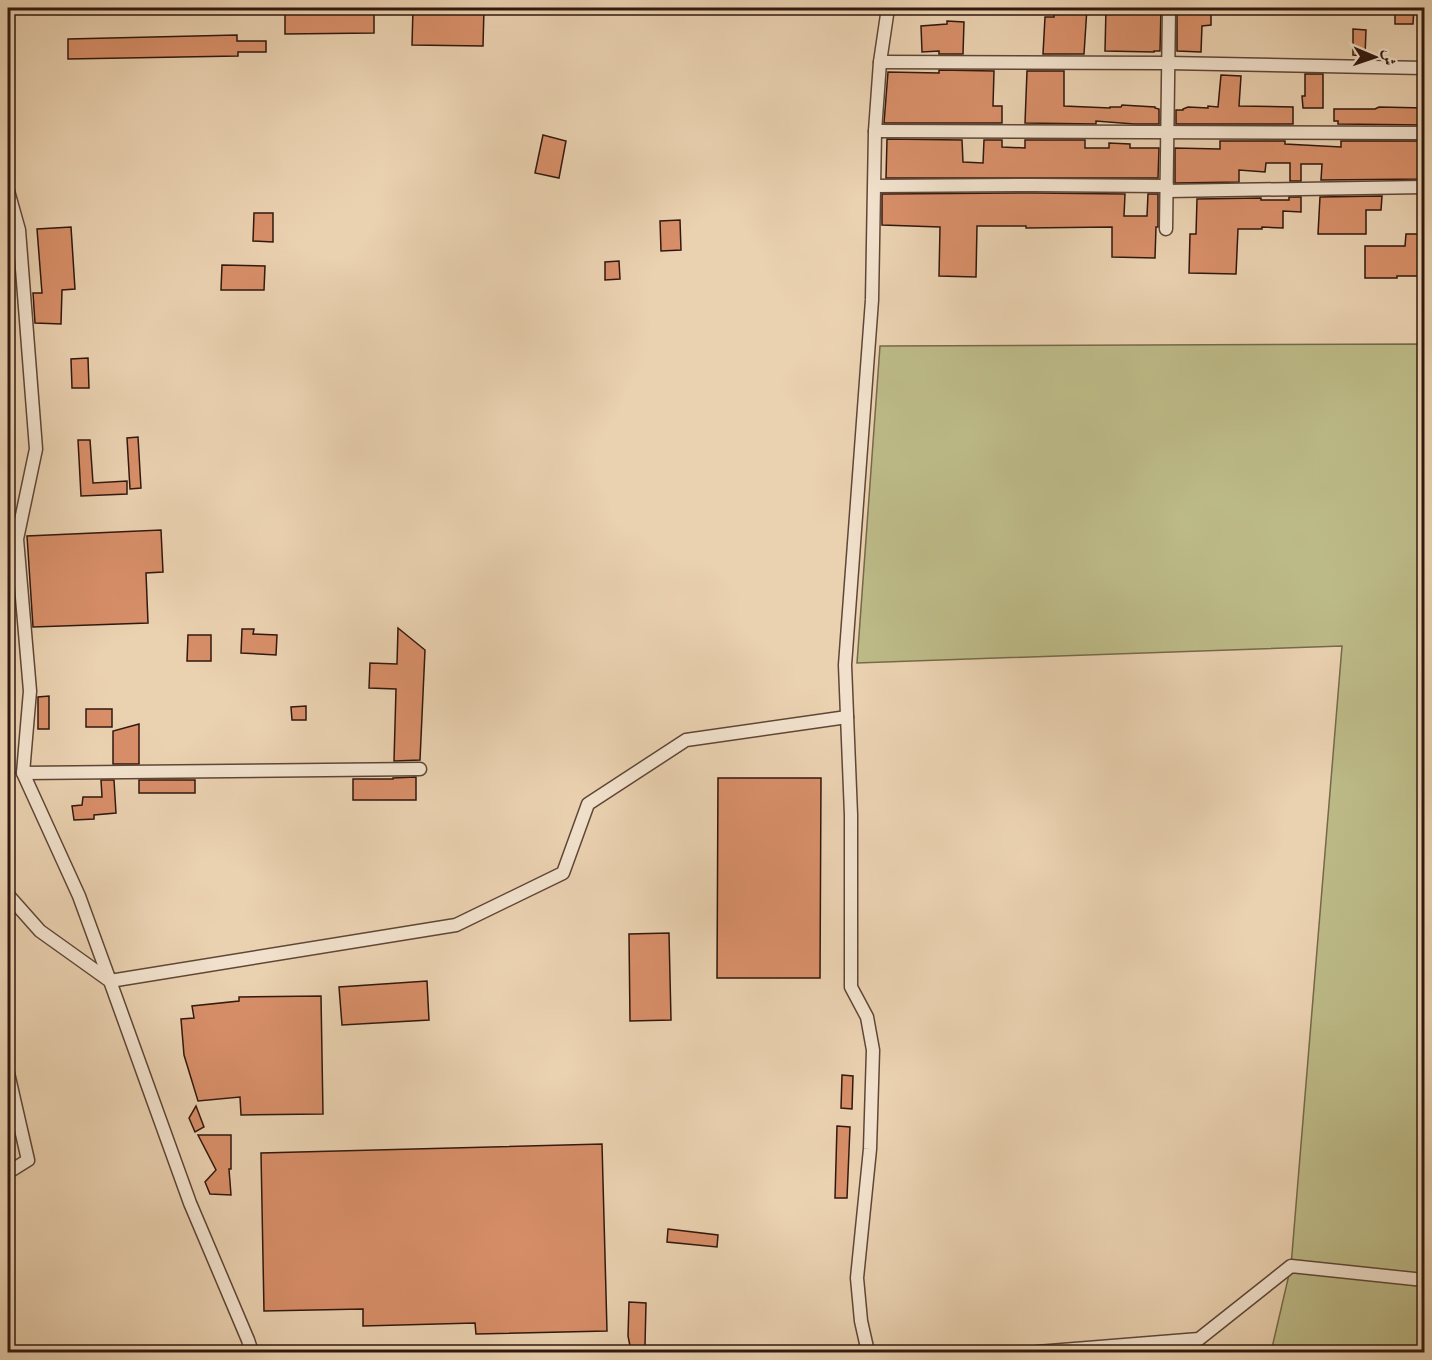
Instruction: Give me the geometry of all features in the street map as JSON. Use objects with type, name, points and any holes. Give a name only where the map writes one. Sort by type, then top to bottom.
[{"type":"street","points":[[868,1353],[861,1321],[857,1278],[870,1149],[873,1050],[867,1017],[851,987],[851,815],[845,665],[872,300],[875,131],[880,62],[888,8]]},
{"type":"street","points":[[1166,229],[1169,8]]},
{"type":"street","points":[[880,62],[1168,63],[1425,68]]},
{"type":"street","points":[[875,131],[1425,133]]},
{"type":"street","points":[[875,186],[1022,185],[1167,189],[1425,188]]},
{"type":"street","points":[[8,191],[19,230],[36,449],[17,539],[30,691],[24,773],[79,896],[190,1203],[252,1353]]},
{"type":"street","points":[[8,895],[40,931],[110,981],[456,925],[563,873],[588,804],[686,740],[847,717]]},
{"type":"street","points":[[24,773],[420,769]]},
{"type":"street","points":[[8,1073],[28,1160],[8,1170]]},
{"type":"street","points":[[1037,1353],[1199,1339],[1291,1266],[1425,1280]]},
{"type":"shaded area","points":[[1424,344],[1424,1352],[1271,1352],[1291,1266],[1342,646],[857,663],[880,346]]},
{"type":"building","points":[[285,8],[374,8],[374,33],[285,34]]},
{"type":"building","points":[[413,8],[484,8],[483,46],[412,45]]},
{"type":"building","points":[[1054,8],[1087,8],[1084,54],[1043,54],[1045,17],[1054,17]]},
{"type":"building","points":[[1106,8],[1161,8],[1160,51],[1105,51]]},
{"type":"building","points":[[1177,8],[1211,8],[1211,25],[1202,26],[1201,52],[1177,51]]},
{"type":"building","points":[[1395,8],[1414,8],[1413,24],[1395,24]]},
{"type":"building","points":[[947,21],[964,22],[963,54],[939,54],[939,51],[922,52],[921,26],[947,24]]},
{"type":"building","points":[[1353,29],[1366,30],[1365,56],[1353,55]]},
{"type":"building","points":[[237,35],[237,41],[266,41],[266,52],[238,52],[238,56],[68,59],[68,39]]},
{"type":"building","points":[[939,70],[994,71],[993,106],[1002,106],[1002,123],[884,123],[888,72],[939,73]]},
{"type":"building","points":[[1027,71],[1064,71],[1064,106],[1155,107],[1159,109],[1159,124],[1096,121],[1096,124],[1025,123]]},
{"type":"building","points":[[1305,74],[1323,74],[1323,108],[1303,108]]},
{"type":"building","points":[[1221,75],[1241,76],[1239,106],[1293,107],[1293,124],[1176,124],[1176,110],[1188,107],[1218,107]]},
{"type":"building","points":[[1379,107],[1425,108],[1425,125],[1338,124],[1338,121],[1334,121],[1334,109],[1375,109]]},
{"type":"building","points":[[543,135],[566,141],[559,178],[535,173]]},
{"type":"building","points":[[887,139],[962,140],[963,162],[983,163],[984,140],[1002,140],[1002,147],[1025,148],[1025,140],[1085,140],[1085,148],[1109,148],[1109,143],[1130,144],[1130,148],[1159,148],[1158,178],[886,178]]},
{"type":"building","points":[[1220,141],[1285,141],[1285,144],[1341,147],[1341,141],[1425,141],[1425,179],[1321,180],[1322,164],[1301,164],[1301,181],[1290,181],[1290,163],[1266,163],[1265,172],[1239,170],[1239,182],[1175,183],[1175,148],[1220,149]]},
{"type":"building","points":[[882,194],[1125,194],[1124,216],[1147,216],[1148,194],[1158,194],[1155,258],[1112,257],[1112,227],[977,226],[976,277],[939,276],[940,227],[882,225]]},
{"type":"building","points":[[1382,196],[1381,210],[1366,210],[1366,234],[1318,234],[1320,197]]},
{"type":"building","points":[[1289,197],[1301,197],[1301,212],[1283,211],[1283,228],[1238,229],[1236,274],[1189,273],[1190,234],[1196,234],[1197,199],[1289,200]]},
{"type":"building","points":[[254,213],[273,213],[273,242],[253,241]]},
{"type":"building","points":[[680,220],[681,250],[661,251],[660,221]]},
{"type":"building","points":[[71,227],[75,289],[62,290],[61,324],[35,323],[33,293],[42,293],[37,229]]},
{"type":"building","points":[[1406,234],[1425,234],[1425,276],[1365,278],[1365,246],[1405,246]]},
{"type":"building","points":[[619,261],[620,279],[605,280],[605,262]]},
{"type":"building","points":[[222,265],[265,266],[264,290],[221,290]]},
{"type":"building","points":[[88,358],[89,388],[72,388],[71,359]]},
{"type":"building","points":[[138,437],[141,488],[130,489],[127,438]]},
{"type":"building","points":[[78,440],[90,440],[93,483],[127,481],[127,494],[81,496]]},
{"type":"building","points":[[161,530],[163,572],[146,573],[148,623],[33,627],[27,536]]},
{"type":"building","points":[[398,628],[425,650],[420,760],[394,761],[396,689],[369,688],[370,663],[397,664]]},
{"type":"building","points":[[242,629],[254,629],[253,634],[277,635],[276,655],[241,653]]},
{"type":"building","points":[[188,635],[211,635],[211,661],[187,661]]},
{"type":"building","points":[[49,696],[49,729],[38,729],[38,697]]},
{"type":"building","points":[[306,706],[306,720],[292,720],[291,707]]},
{"type":"building","points":[[86,709],[112,709],[112,727],[86,727]]},
{"type":"building","points":[[139,724],[139,764],[113,764],[113,731]]},
{"type":"building","points":[[416,777],[416,800],[353,800],[353,779]]},
{"type":"building","points":[[718,778],[821,778],[820,978],[717,978]]},
{"type":"building","points":[[101,780],[114,780],[116,813],[94,815],[94,819],[74,820],[72,806],[82,805],[83,797],[102,797]]},
{"type":"building","points":[[139,780],[195,780],[195,793],[139,793]]},
{"type":"building","points":[[669,933],[671,1020],[630,1021],[629,934]]},
{"type":"building","points":[[427,981],[429,1020],[342,1025],[339,987]]},
{"type":"building","points":[[321,996],[323,1114],[241,1115],[240,1097],[198,1101],[184,1055],[181,1019],[194,1018],[192,1006],[239,1001],[239,997]]},
{"type":"building","points":[[842,1075],[853,1076],[852,1109],[841,1108]]},
{"type":"building","points":[[196,1106],[204,1127],[195,1132],[189,1118]]},
{"type":"building","points":[[837,1126],[850,1127],[847,1198],[835,1198]]},
{"type":"building","points":[[198,1135],[231,1135],[231,1169],[229,1169],[231,1195],[210,1194],[205,1182],[216,1170]]},
{"type":"building","points":[[602,1144],[607,1331],[476,1334],[475,1323],[363,1326],[363,1309],[264,1311],[261,1153]]},
{"type":"building","points":[[668,1229],[718,1235],[717,1247],[667,1242]]},
{"type":"building","points":[[629,1302],[646,1303],[645,1346],[630,1346]]}]
